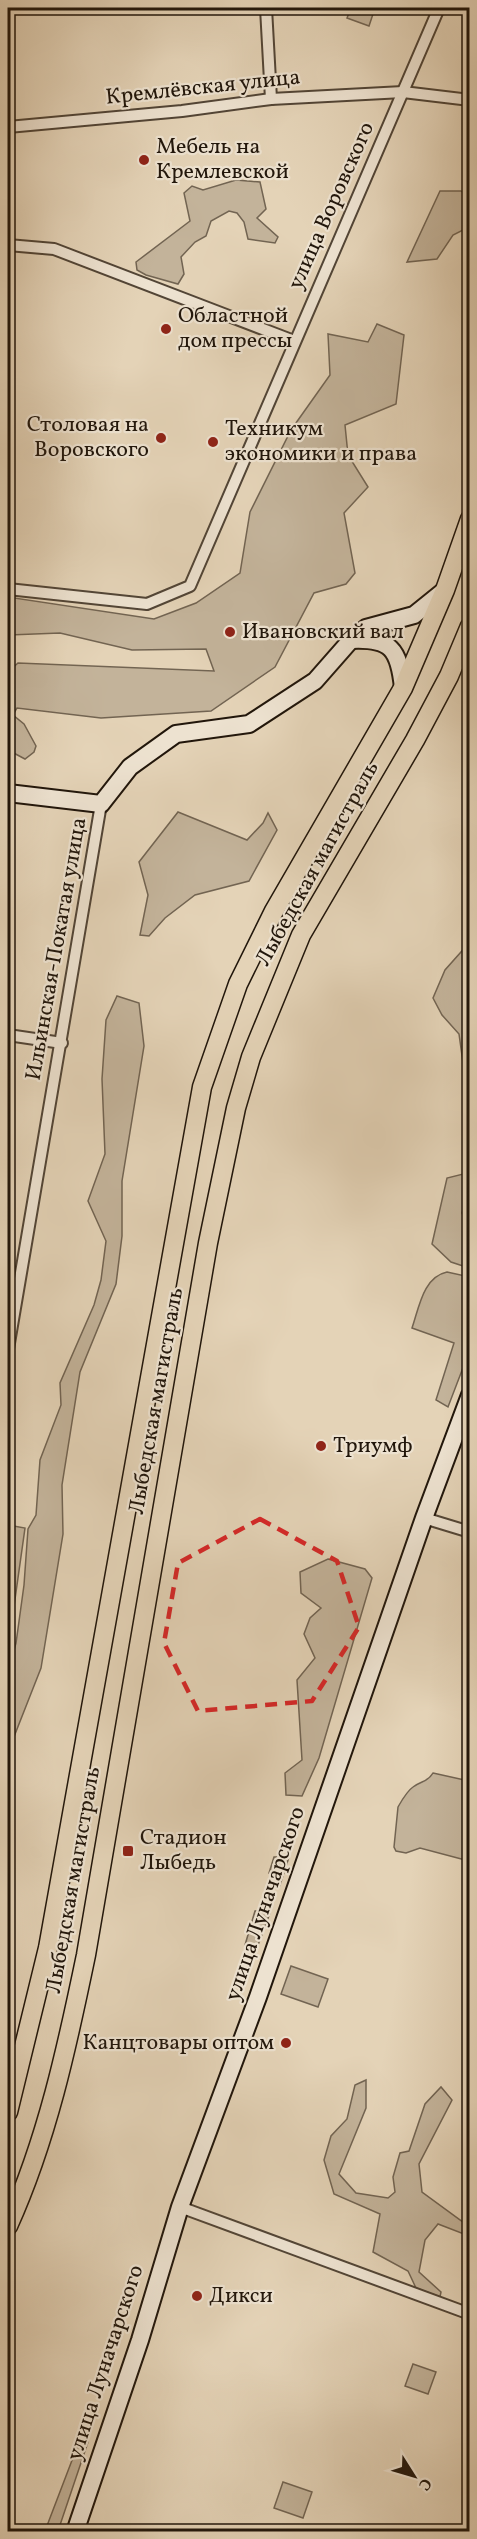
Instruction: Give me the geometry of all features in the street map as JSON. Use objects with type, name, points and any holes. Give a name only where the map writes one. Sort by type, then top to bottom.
[{"type":"main road","name":"Лыбедская магистраль","points":[[8,2112],[48,1948],[202,1087],[238,984],[274,911],[403,688],[445,590],[470,519]]},
{"type":"main road","points":[[8,793],[101,804],[130,767],[176,734],[249,724],[315,681],[351,640],[366,628],[414,615],[445,590]]},
{"type":"main road","name":"Лыбедская магистраль","points":[[8,2226],[50,2111],[67,2047],[84,1966],[208,1243],[236,1108],[251,1057],[301,935],[415,740],[449,676],[470,626]]},
{"type":"main road","points":[[351,640],[374,639],[387,645],[398,657],[403,688]]},
{"type":"main road","name":"улица Луначарского","points":[[75,2532],[140,2340],[180,2207],[258,1997],[424,1518],[470,1395]]},
{"type":"street","points":[[266,8],[271,99]]},
{"type":"street","name":"улица Воровского","points":[[8,589],[147,604],[190,586],[439,8]]},
{"type":"street","name":"Кремлёвская улица","points":[[8,127],[182,111],[271,99],[402,92],[470,100]]},
{"type":"street","points":[[8,245],[54,249],[294,341]]},
{"type":"street","name":"Ильинская-Покатая улица","points":[[8,1349],[101,804]]},
{"type":"street","points":[[8,1035],[62,1043]]},
{"type":"street","points":[[424,1518],[470,1532]]},
{"type":"street","points":[[180,2207],[470,2314]]},
{"type":"highlighted area","points":[[260,1519],[337,1561],[359,1627],[312,1701],[198,1711],[164,1643],[178,1563]]},
{"type":"shaded area","points":[[351,8],[375,8],[369,26],[347,18]]},
{"type":"shaded area","points":[[236,180],[260,182],[266,209],[257,218],[278,237],[275,243],[248,239],[244,222],[237,213],[229,211],[211,221],[206,236],[195,242],[181,257],[184,274],[178,284],[146,275],[137,270],[136,262],[190,221],[184,193],[192,186],[203,190]]},
{"type":"shaded area","points":[[440,191],[461,191],[469,197],[469,227],[453,235],[437,259],[407,262]]},
{"type":"shaded area","points":[[377,324],[404,335],[396,404],[345,425],[348,455],[368,487],[344,513],[355,573],[346,584],[314,593],[275,667],[211,711],[101,718],[17,708],[13,715],[24,724],[36,746],[34,752],[25,759],[8,750],[8,672],[18,663],[214,671],[206,649],[132,650],[60,633],[9,635],[8,597],[154,619],[196,603],[240,573],[250,512],[291,430],[330,375],[328,334],[368,342]]},
{"type":"shaded area","points":[[178,812],[247,840],[263,823],[268,813],[277,830],[249,881],[195,895],[165,918],[149,936],[140,935],[148,895],[139,862]]},
{"type":"shaded area","points":[[469,943],[470,1145],[465,1147],[467,1092],[459,1034],[442,1015],[433,998],[445,970]]},
{"type":"shaded area","points":[[117,996],[139,1003],[144,1046],[122,1181],[122,1236],[116,1284],[80,1372],[62,1485],[63,1534],[41,1668],[8,1752],[8,1671],[16,1643],[24,1585],[28,1529],[36,1515],[40,1460],[61,1405],[60,1383],[94,1305],[101,1280],[106,1241],[88,1201],[105,1154],[102,1079],[106,1020]]},
{"type":"shaded area","points":[[463,1174],[469,1185],[462,1213],[469,1230],[469,1268],[451,1262],[432,1244],[447,1178]]},
{"type":"shaded area","points":[[447,1272],[470,1277],[469,1352],[448,1407],[436,1400],[454,1343],[412,1328],[427,1287],[432,1280]]},
{"type":"shaded area","points":[[8,1525],[25,1528],[8,1649]]},
{"type":"shaded area","points":[[328,1559],[365,1569],[372,1578],[319,1758],[302,1796],[286,1795],[285,1773],[302,1760],[297,1680],[315,1658],[304,1634],[310,1618],[321,1608],[301,1593],[300,1572]]},
{"type":"shaded area","points":[[433,1773],[469,1781],[469,1861],[420,1848],[406,1853],[396,1851],[394,1847],[398,1807],[411,1789],[427,1780]]},
{"type":"shaded area","points":[[274,1857],[289,1857],[280,1885],[269,1873]]},
{"type":"shaded area","points":[[266,1910],[270,1913],[255,1953],[245,1945],[255,1911]]},
{"type":"shaded area","points":[[291,1966],[328,1979],[318,2007],[281,1994]]},
{"type":"shaded area","points":[[366,2080],[366,2108],[339,2174],[356,2193],[388,2198],[395,2192],[393,2177],[400,2153],[409,2151],[425,2104],[441,2087],[452,2100],[419,2164],[422,2192],[463,2222],[469,2210],[469,2236],[438,2224],[425,2240],[419,2272],[441,2292],[440,2297],[416,2288],[408,2271],[373,2252],[380,2214],[334,2194],[324,2160],[331,2136],[347,2119],[355,2085]]},
{"type":"shaded area","points":[[413,2364],[436,2372],[428,2394],[405,2386]]},
{"type":"shaded area","points":[[79,2442],[88,2442],[58,2531],[45,2531]]},
{"type":"shaded area","points":[[283,2482],[312,2492],[303,2518],[274,2508]]},
{"type":"place","name":"Мебель на Кремлевской","points":[[144,160]]},
{"type":"place","name":"Областной дом прессы","points":[[166,329]]},
{"type":"place","name":"Столовая на Воровского","points":[[161,438]]},
{"type":"place","name":"Техникум экономики и права","points":[[213,442]]},
{"type":"place","name":"Ивановский вал","points":[[230,632]]},
{"type":"place","name":"Триумф","points":[[321,1446]]},
{"type":"place","name":"Стадион Лыбедь","points":[[128,1851]]},
{"type":"place","name":"Канцтовары оптом","points":[[286,2043]]},
{"type":"place","name":"Дикси","points":[[197,2296]]}]
